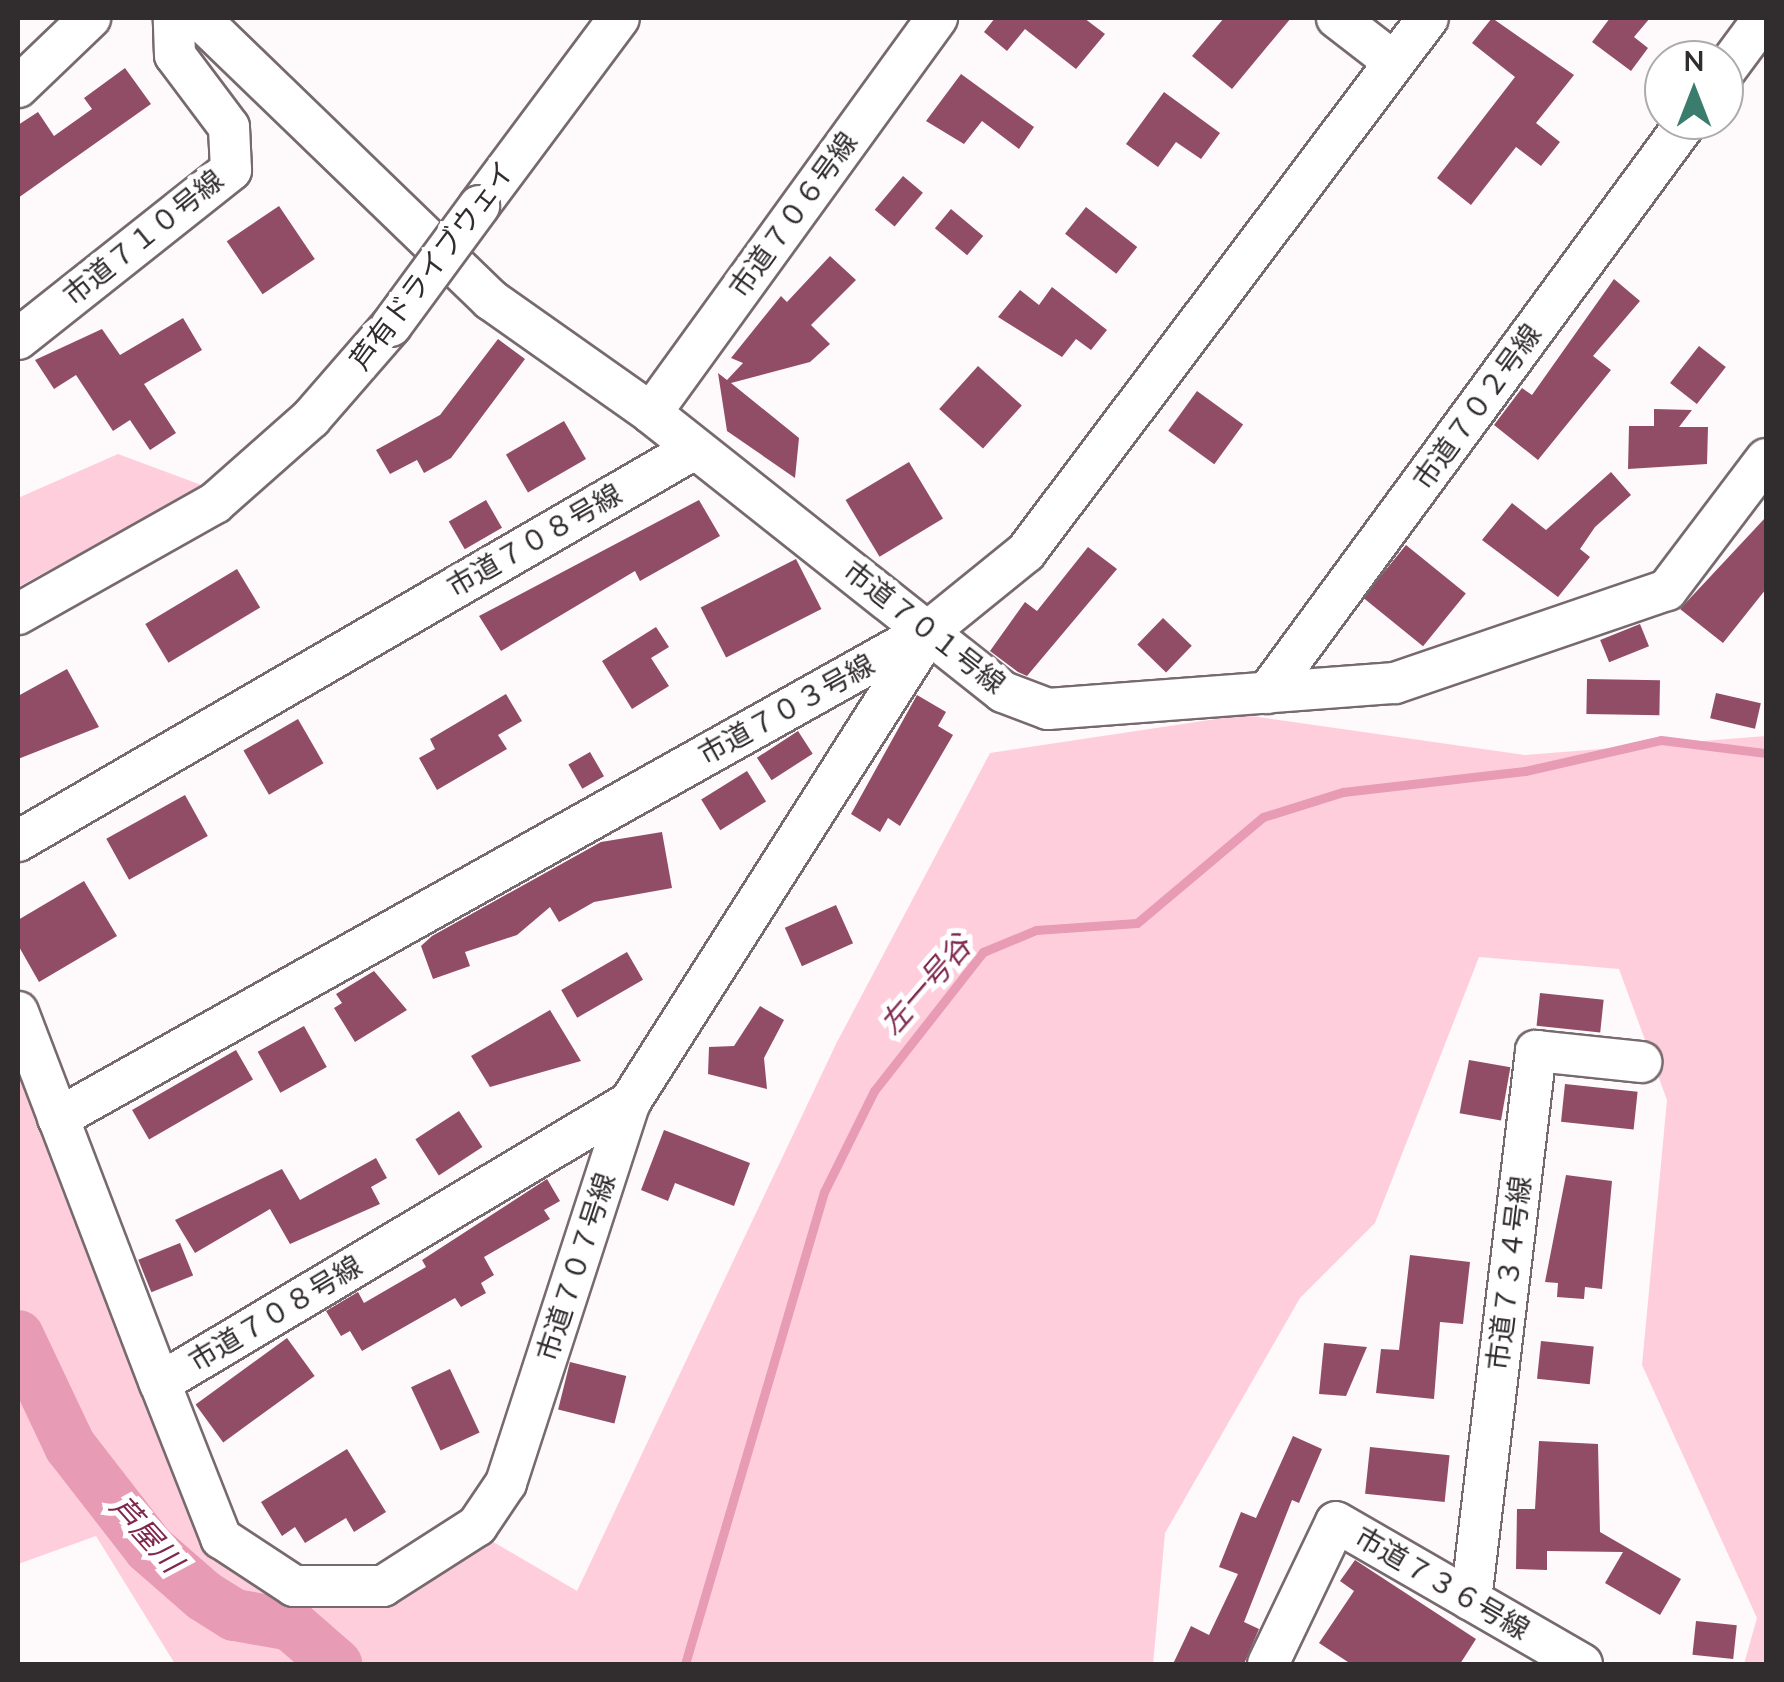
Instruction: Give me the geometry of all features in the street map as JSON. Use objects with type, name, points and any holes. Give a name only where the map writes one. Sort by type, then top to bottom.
[{"type":"street","points":[[18,87],[90,18]]},
{"type":"street","name":"市道７１０号線","points":[[18,339],[231,170],[229,127],[176,55],[174,18]]},
{"type":"street","name":"市道７０１号線","points":[[199,18],[491,300],[651,413],[689,452],[931,629],[1002,692],[1048,708],[1395,683],[1667,590],[1766,459]]},
{"type":"street","name":"芦有ドライブウェイ","points":[[18,614],[215,503],[310,418],[391,326],[619,18]]},
{"type":"street","name":"市道７０６号線","points":[[651,413],[936,18]]},
{"type":"street","points":[[1337,18],[1394,62]]},
{"type":"street","name":"市道７０３号線","points":[[58,1118],[931,629],[1026,552],[1428,18]]},
{"type":"street","points":[[1744,45],[1764,18]]},
{"type":"street","name":"市道７０２号線","points":[[1267,693],[1673,140]]},
{"type":"street","name":"市道７０８号線","points":[[18,841],[689,452]]},
{"type":"street","name":"市道７０７号線","points":[[160,1383],[220,1538],[294,1586],[383,1586],[477,1526],[506,1483],[630,1102],[931,629]]},
{"type":"street","name":"市道７０８号線","points":[[18,1012],[160,1383],[630,1102]]},
{"type":"street","name":"市道７３４号線","points":[[1471,1600],[1536,1051],[1641,1062]]},
{"type":"street","name":"市道７３６号線","points":[[1268,1664],[1336,1522],[1582,1664]]},
{"type":"shaded area","points":[[118,454],[204,486],[18,587],[18,498]]},
{"type":"shaded area","points":[[1243,715],[1525,755],[1766,736],[1766,1664],[1744,1664],[1757,1618],[1642,1365],[1667,1100],[1619,969],[1479,957],[1375,1223],[1300,1298],[1165,1533],[1153,1664],[175,1664],[96,1536],[18,1564],[18,1054],[214,1550],[296,1599],[490,1540],[577,1591],[836,1044],[990,753]]},
{"type":"building","points":[[995,18],[1084,18],[1105,34],[1076,69],[1025,29],[1007,51],[984,32]]},
{"type":"building","points":[[1224,18],[1291,18],[1232,89],[1192,56]]},
{"type":"building","points":[[1492,18],[1574,75],[1536,123],[1560,142],[1541,166],[1516,147],[1471,205],[1437,178],[1515,77],[1472,43]]},
{"type":"building","points":[[1610,18],[1650,18],[1634,37],[1644,45],[1644,53],[1631,71],[1592,42]]},
{"type":"building","points":[[125,68],[151,104],[18,198],[18,125],[38,112],[54,136],[92,109],[84,98]]},
{"type":"building","points":[[961,74],[1034,127],[1019,149],[982,121],[964,144],[926,121]]},
{"type":"building","points":[[1164,92],[1220,133],[1201,159],[1176,142],[1158,167],[1126,144]]},
{"type":"building","points":[[903,176],[923,193],[895,226],[875,210]]},
{"type":"building","points":[[279,206],[315,259],[263,294],[227,241]]},
{"type":"building","points":[[1086,207],[1137,247],[1116,274],[1065,234]]},
{"type":"building","points":[[951,209],[983,236],[967,255],[935,228]]},
{"type":"building","points":[[830,256],[856,280],[811,325],[830,344],[810,362],[731,383],[799,438],[795,478],[727,431],[718,373],[727,380],[743,363],[731,358],[781,296],[787,302]]},
{"type":"building","points":[[1614,279],[1640,301],[1593,356],[1611,370],[1538,460],[1494,425],[1522,388],[1532,395]]},
{"type":"building","points":[[1052,287],[1107,330],[1091,350],[1076,339],[1062,357],[998,317],[1020,290],[1039,305]]},
{"type":"building","points":[[183,318],[202,350],[144,384],[176,433],[150,450],[130,420],[113,431],[76,375],[54,389],[35,360],[102,329],[120,355]]},
{"type":"building","points":[[498,339],[525,359],[451,458],[424,473],[417,460],[390,474],[376,450],[440,415]]},
{"type":"building","points":[[1699,346],[1726,367],[1697,404],[1670,383]]},
{"type":"building","points":[[978,366],[1022,405],[983,449],[939,409]]},
{"type":"building","points":[[1197,391],[1243,425],[1214,464],[1168,431]]},
{"type":"building","points":[[1654,409],[1692,410],[1679,427],[1708,427],[1707,464],[1628,469],[1629,426],[1654,426]]},
{"type":"building","points":[[564,421],[586,459],[528,493],[506,454]]},
{"type":"building","points":[[909,462],[943,519],[880,557],[846,500]]},
{"type":"building","points":[[1611,472],[1631,495],[1595,527],[1580,549],[1590,557],[1558,597],[1482,540],[1512,503],[1546,530]]},
{"type":"building","points":[[486,500],[502,528],[465,549],[449,522]]},
{"type":"building","points":[[699,500],[720,536],[640,581],[635,571],[501,651],[479,616]]},
{"type":"building","points":[[1766,517],[1766,589],[1723,643],[1680,609]]},
{"type":"building","points":[[1406,545],[1466,593],[1423,646],[1363,598]]},
{"type":"building","points":[[1088,547],[1117,569],[1027,676],[1018,672],[990,651],[1025,602],[1037,611]]},
{"type":"building","points":[[796,559],[821,609],[726,657],[701,608]]},
{"type":"building","points":[[237,569],[260,608],[168,663],[145,624]]},
{"type":"building","points":[[1163,618],[1192,646],[1166,672],[1137,645]]},
{"type":"building","points":[[1640,624],[1649,646],[1609,662],[1600,640]]},
{"type":"building","points":[[656,627],[669,647],[651,658],[669,686],[632,709],[602,661]]},
{"type":"building","points":[[67,669],[99,727],[18,759],[18,696]]},
{"type":"building","points":[[1587,679],[1660,680],[1659,715],[1586,714]]},
{"type":"building","points":[[1716,693],[1761,703],[1755,729],[1710,718]]},
{"type":"building","points":[[506,694],[522,721],[498,735],[507,749],[437,790],[419,758],[435,749],[430,739]]},
{"type":"building","points":[[917,695],[946,712],[938,726],[953,735],[900,826],[888,818],[880,832],[851,814]]},
{"type":"building","points":[[298,719],[324,763],[269,795],[243,750]]},
{"type":"building","points":[[798,731],[813,754],[772,780],[757,758]]},
{"type":"building","points":[[590,752],[604,776],[582,789],[568,764]]},
{"type":"building","points":[[747,771],[766,802],[720,830],[701,800]]},
{"type":"building","points":[[185,795],[208,836],[129,880],[106,839]]},
{"type":"building","points":[[662,832],[672,888],[594,902],[559,922],[550,907],[517,935],[465,952],[470,966],[433,979],[421,946],[432,936],[601,842]]},
{"type":"building","points":[[84,881],[117,936],[39,982],[18,945],[18,920]]},
{"type":"building","points":[[836,905],[853,943],[802,966],[785,928]]},
{"type":"building","points":[[627,952],[643,980],[577,1018],[561,990]]},
{"type":"building","points":[[374,971],[407,1010],[355,1042],[334,1008],[342,1003],[336,994]]},
{"type":"building","points":[[1540,993],[1604,1000],[1600,1033],[1537,1026]]},
{"type":"building","points":[[760,1006],[784,1020],[764,1058],[767,1089],[708,1074],[709,1047],[734,1046]]},
{"type":"building","points":[[550,1010],[581,1061],[490,1087],[471,1056]]},
{"type":"building","points":[[304,1026],[327,1067],[280,1093],[258,1052]]},
{"type":"building","points":[[236,1050],[253,1079],[149,1139],[132,1110]]},
{"type":"building","points":[[1469,1060],[1510,1067],[1501,1120],[1460,1113]]},
{"type":"building","points":[[1565,1084],[1638,1092],[1634,1129],[1561,1122]]},
{"type":"building","points":[[459,1111],[482,1147],[439,1175],[415,1139]]},
{"type":"building","points":[[664,1130],[750,1163],[734,1206],[675,1183],[668,1201],[641,1190]]},
{"type":"building","points":[[376,1158],[387,1178],[371,1187],[380,1204],[290,1244],[270,1209],[195,1253],[175,1220],[282,1169],[300,1200]]},
{"type":"building","points":[[1566,1175],[1612,1181],[1602,1289],[1585,1287],[1584,1299],[1557,1297],[1558,1283],[1545,1282]]},
{"type":"building","points":[[547,1179],[560,1201],[544,1210],[550,1219],[484,1257],[494,1275],[481,1283],[486,1293],[461,1307],[455,1298],[362,1351],[350,1331],[341,1336],[326,1311],[358,1292],[364,1303],[426,1267],[422,1260]]},
{"type":"building","points":[[180,1243],[193,1275],[151,1292],[138,1260]]},
{"type":"building","points":[[1410,1255],[1470,1262],[1463,1324],[1440,1322],[1434,1399],[1376,1393],[1381,1349],[1399,1350]]},
{"type":"building","points":[[287,1338],[315,1376],[223,1442],[196,1404]]},
{"type":"building","points":[[1541,1341],[1594,1347],[1590,1384],[1537,1379]]},
{"type":"building","points":[[1324,1343],[1367,1347],[1346,1396],[1319,1394]]},
{"type":"building","points":[[570,1362],[626,1376],[614,1424],[558,1410]]},
{"type":"building","points":[[450,1369],[480,1432],[441,1451],[411,1387]]},
{"type":"building","points":[[1293,1436],[1322,1449],[1299,1503],[1292,1500],[1244,1622],[1259,1629],[1244,1664],[1173,1664],[1191,1626],[1209,1635],[1238,1574],[1219,1567],[1241,1512],[1256,1518]]},
{"type":"building","points":[[1539,1441],[1598,1444],[1600,1532],[1681,1579],[1660,1615],[1605,1583],[1623,1552],[1547,1551],[1547,1570],[1516,1569],[1517,1509],[1535,1509]]},
{"type":"building","points":[[1370,1447],[1450,1455],[1445,1502],[1365,1494]]},
{"type":"building","points":[[347,1449],[386,1512],[354,1532],[346,1518],[305,1543],[295,1527],[282,1536],[261,1502]]},
{"type":"building","points":[[1355,1560],[1476,1639],[1460,1664],[1351,1664],[1319,1643],[1354,1591],[1340,1581]]},
{"type":"building","points":[[1696,1621],[1737,1625],[1733,1659],[1692,1655]]},
{"type":"waterway","name":"左一号谷","points":[[685,1664],[824,1192],[874,1091],[983,952],[1036,930],[1137,923],[1263,817],[1343,792],[1525,771],[1661,740],[1766,753]]},
{"type":"waterway","name":"芦屋川","points":[[18,1336],[70,1446],[149,1548],[204,1596],[235,1615],[291,1625],[336,1664]]}]
